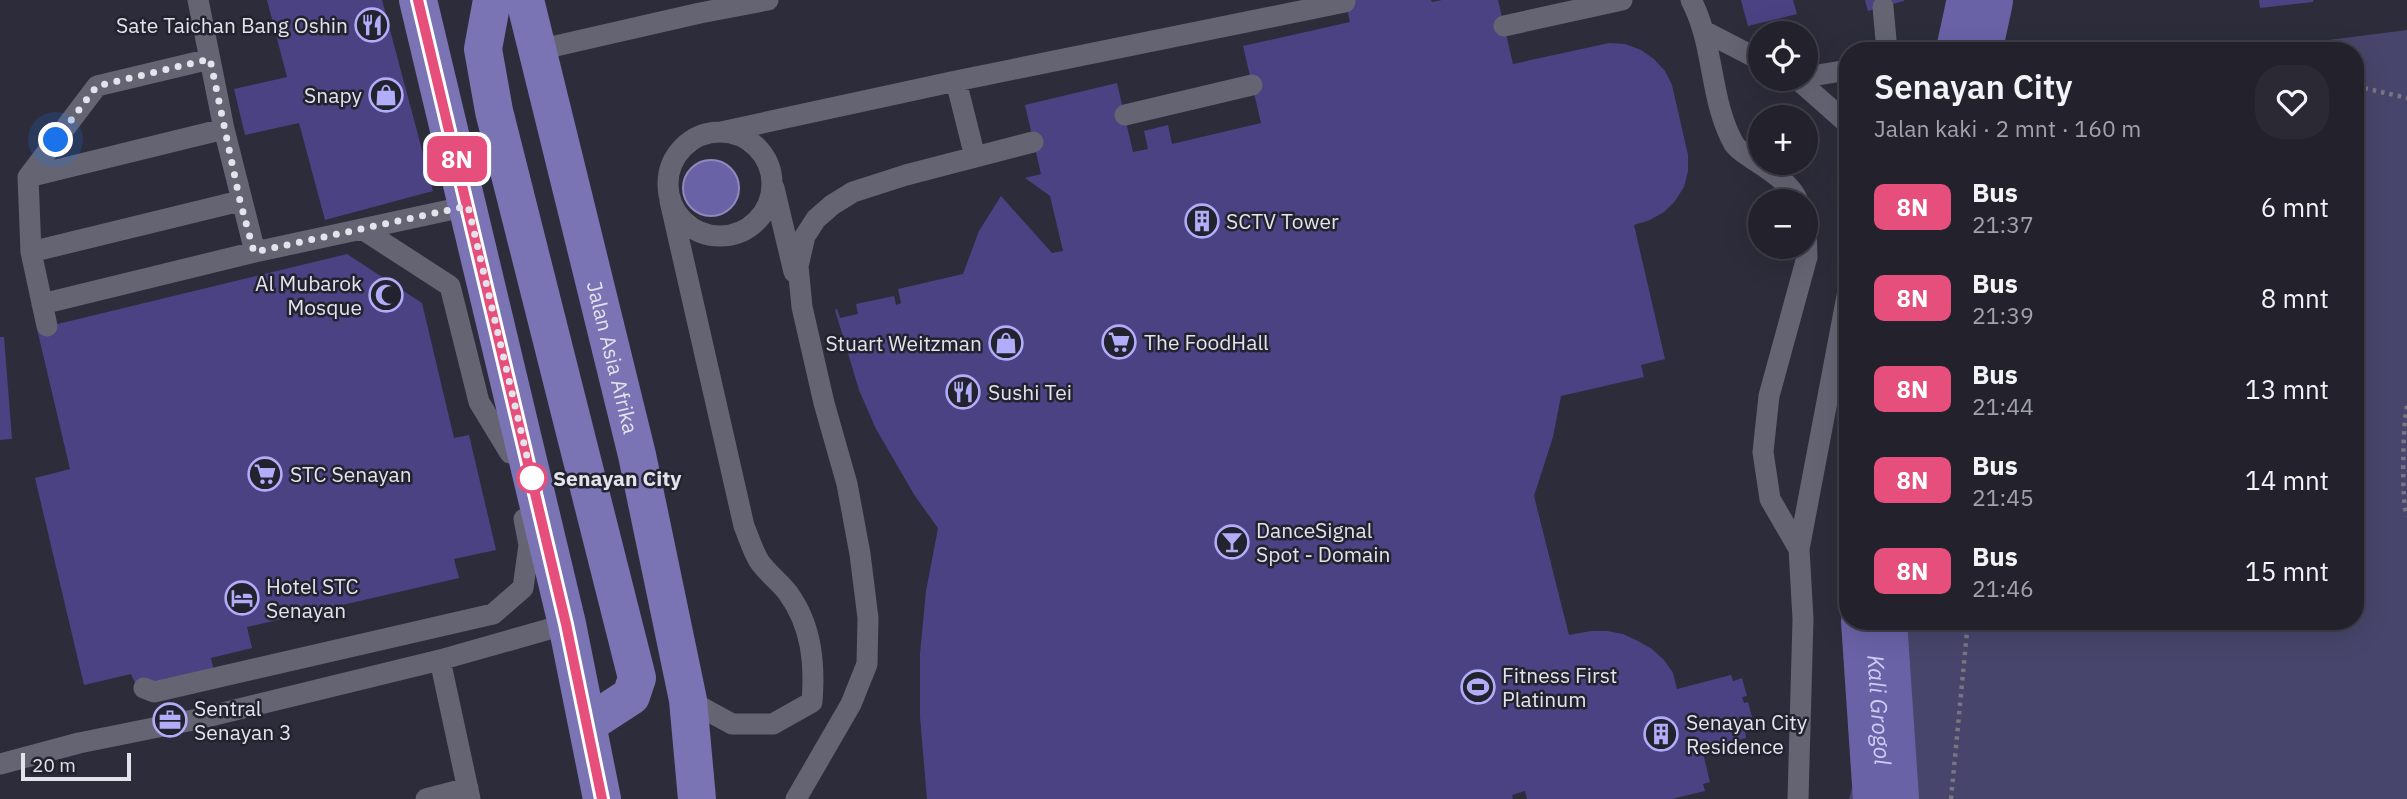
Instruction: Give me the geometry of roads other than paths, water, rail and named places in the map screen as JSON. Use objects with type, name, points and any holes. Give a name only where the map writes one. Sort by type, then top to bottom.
[{"type":"main road","points":[[418,0],[566,624],[602,799]]},
{"type":"main road","points":[[492,0],[483,49],[494,110],[637,678],[631,696],[588,724]]},
{"type":"main road","name":"Jalan Asia Afrika","points":[[525,0],[638,455],[688,700],[697,799]]},
{"type":"lane","points":[[198,0],[240,201],[254,252]]},
{"type":"lane","points":[[538,50],[695,6],[768,0]]},
{"type":"lane","points":[[1504,26],[1622,0]]},
{"type":"lane","points":[[1691,0],[1704,31],[1720,109],[1736,147],[1789,189]]},
{"type":"lane","points":[[688,700],[732,724],[774,724],[812,702],[814,673],[810,639],[800,615],[788,594],[760,562],[744,526],[670,201],[667,184],[677,153],[690,141],[704,135],[1345,2]]},
{"type":"lane","points":[[1883,7],[1886,42]]},
{"type":"lane","points":[[1704,31],[1748,54]]},
{"type":"lane","points":[[47,326],[31,252],[28,177],[97,86],[210,59]]},
{"type":"lane","points":[[1818,75],[1839,72]]},
{"type":"lane","points":[[956,81],[975,157]]},
{"type":"lane","points":[[1125,115],[1252,85]]},
{"type":"lane","points":[[1811,91],[1839,116]]},
{"type":"lane","points":[[28,177],[224,128]]},
{"type":"lane","points":[[721,132],[752,142],[764,156],[771,176],[824,403],[847,484],[869,618],[867,664],[851,704],[796,799]]},
{"type":"lane","points":[[802,307],[798,266],[805,236],[816,219],[832,205],[853,192],[906,175],[1034,142]]},
{"type":"lane","points":[[670,201],[678,216],[706,234],[724,236],[741,232],[756,221],[766,207],[772,190],[771,176]]},
{"type":"lane","points":[[31,252],[240,201]]},
{"type":"lane","points":[[42,303],[254,252],[468,206]]},
{"type":"lane","points":[[362,229],[450,286],[479,402],[510,453]]},
{"type":"lane","points":[[1799,549],[1770,499],[1763,452],[1769,396],[1806,259]]},
{"type":"lane","points":[[144,688],[154,692],[493,614],[523,588],[529,545],[467,275],[483,270]]},
{"type":"lane","points":[[1798,799],[1803,619],[1799,549],[1839,338]]},
{"type":"lane","points":[[0,764],[79,743],[198,719],[440,660],[566,624]]},
{"type":"lane","points":[[426,799],[469,794],[440,660]]},
{"type":"waterway","name":"Kali Grogol","points":[[1971,42],[1980,0]]},
{"type":"waterway","name":"Kali Grogol","points":[[1875,630],[1886,799]]},
{"type":"place","name":"Sate Taichan Bang Oshin","points":[[372,25]]},
{"type":"place","name":"Snapy","points":[[386,95]]},
{"type":"place","name":"SCTV Tower","points":[[1202,221]]},
{"type":"place","name":"Al Mubarok Mosque","points":[[386,295]]},
{"type":"place","name":"The FoodHall","points":[[1119,342]]},
{"type":"place","name":"Stuart Weitzman","points":[[1006,343]]},
{"type":"place","name":"Sushi Tei","points":[[963,392]]},
{"type":"place","name":"STC Senayan","points":[[265,474]]},
{"type":"place","name":"Senayan City","points":[[532,478]]},
{"type":"place","name":"DanceSignal Spot - Domain","points":[[1232,542]]},
{"type":"place","name":"Hotel STC Senayan","points":[[242,598]]},
{"type":"place","name":"Fitness First Platinum","points":[[1478,687]]},
{"type":"place","name":"Sentral Senayan 3","points":[[170,720]]},
{"type":"place","name":"Senayan City Residence","points":[[1661,734]]}]
